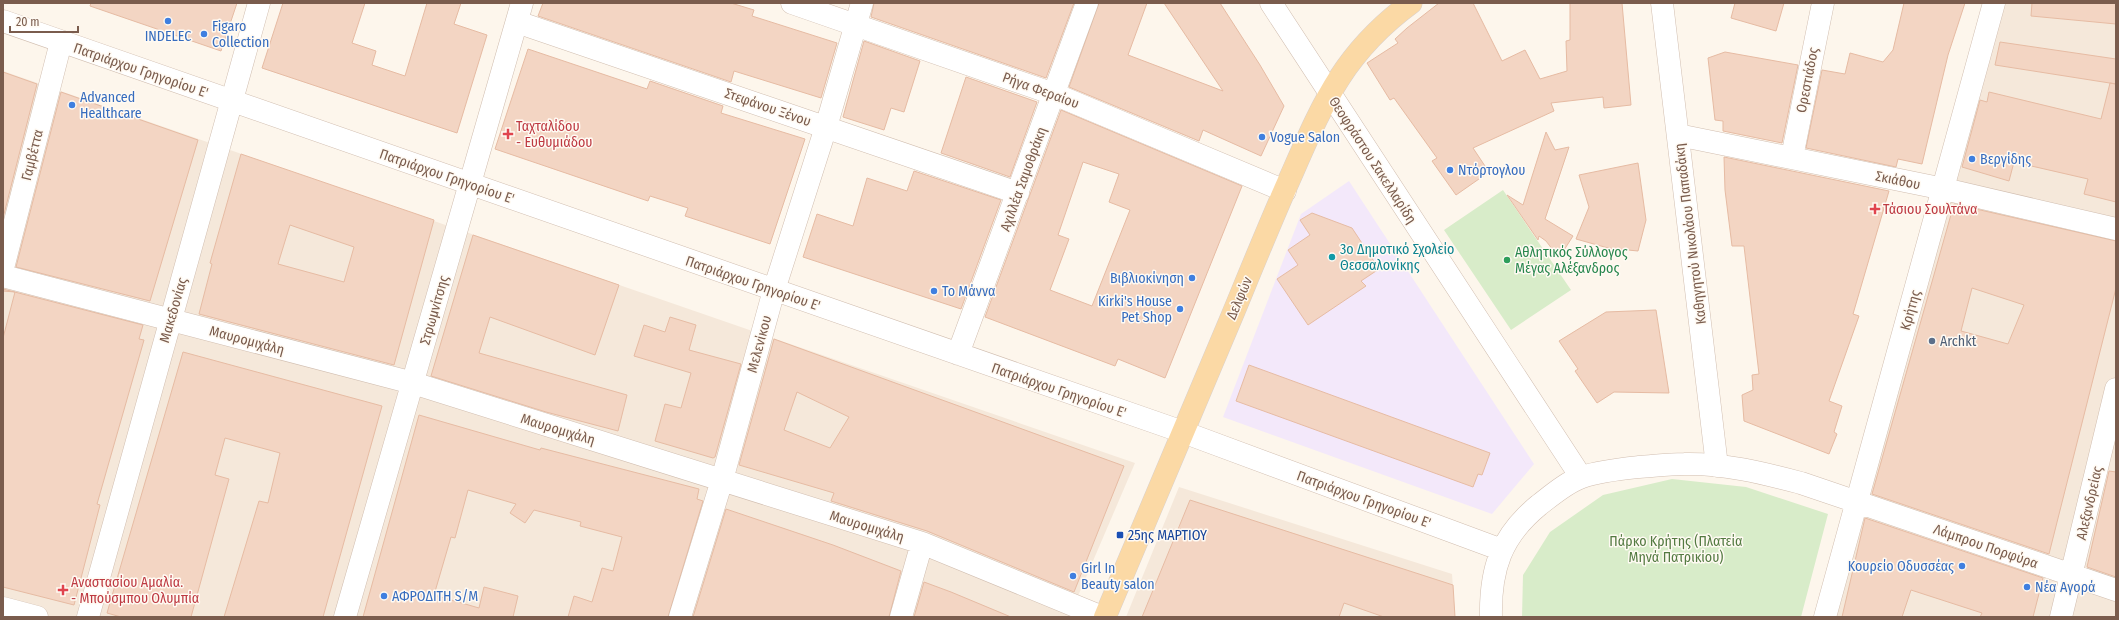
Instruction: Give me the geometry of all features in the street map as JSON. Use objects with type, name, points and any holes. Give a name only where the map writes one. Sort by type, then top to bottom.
[{"type":"main road","name":"Δελφών","points":[[1105,617],[1285,191],[1329,92],[1349,63],[1370,37],[1388,20],[1411,3]]},
{"type":"street","name":"Μακεδονίας","points":[[88,617],[258,3]]},
{"type":"street","name":"Ρήγα Φεραίου","points":[[792,3],[1054,94],[1285,191]]},
{"type":"street","name":"Μελενίκου","points":[[680,617],[722,480],[774,290],[826,127],[862,3]]},
{"type":"street","name":"Αχιλλέα Σαμοθράκη","points":[[958,354],[1087,3]]},
{"type":"street","name":"Θεοφράστου Σακελλαρίδη","points":[[1271,3],[1581,477]]},
{"type":"street","name":"Καθηγητού Νικολάου Παπαδάκη","points":[[1662,3],[1717,466]]},
{"type":"street","name":"Ορεστιάδος","points":[[1792,157],[1823,3]]},
{"type":"street","name":"Κρήτης","points":[[1825,617],[1994,3]]},
{"type":"street","name":"Στεφάνου Ξένου","points":[[520,12],[826,127],[1018,193]]},
{"type":"street","name":"Στρωμνίτσης","points":[[345,617],[520,12]]},
{"type":"street","name":"Πατριάρχου Γρηγορίου Ε'","points":[[3,22],[1183,432],[1502,550]]},
{"type":"street","name":"Γαμβέττα","points":[[3,268],[61,42]]},
{"type":"street","name":"Σκιάθου","points":[[1678,135],[1944,189],[2116,229]]},
{"type":"street","name":"Μαυρομιχάλη","points":[[3,276],[413,383],[922,543],[1102,617]]},
{"type":"street","name":"Αλεξανδρείας","points":[[2061,617],[2116,389]]},
{"type":"street","name":"Λάμπρου Πορφύρα","points":[[1491,617],[1491,593],[1494,571],[1502,550],[1513,530],[1532,511],[1564,487],[1581,477],[1616,470],[1685,464],[1717,466],[1770,474],[2116,590]]},
{"type":"street","points":[[901,617],[922,543]]},
{"type":"street","points":[[3,608],[37,617]]},
{"type":"shaded area","points":[[2002,3],[2116,3],[2116,617],[1833,617]]},
{"type":"shaded area","points":[[3,71],[1135,463],[1069,617],[3,617]]},
{"type":"shaded area","points":[[1349,181],[1534,464],[1492,514],[1223,417],[1301,214]]},
{"type":"shaded area","points":[[1179,487],[1452,574],[1455,617],[1126,617]]},
{"type":"green space","name":"Αθλητικός Σύλλογος Μέγας Αλέξανδρος","points":[[1503,190],[1571,290],[1511,330],[1444,230]]},
{"type":"green space","name":"Πάρκο Κρήτης (Πλατεία Μηνά Πατρικίου)","points":[[1672,479],[1746,487],[1828,514],[1801,617],[1522,617],[1523,575],[1550,532],[1603,495]]},
{"type":"building","points":[[91,3],[237,3],[221,51],[90,6]]},
{"type":"building","points":[[283,3],[365,3],[352,43],[376,51],[372,65],[405,76],[427,3],[461,3],[454,24],[487,35],[457,133],[262,68]]},
{"type":"building","points":[[543,3],[731,3],[754,10],[752,16],[837,43],[821,98],[734,71],[731,82],[538,16]]},
{"type":"building","points":[[874,3],[1074,3],[1046,78],[871,17]]},
{"type":"building","points":[[1099,3],[1147,3],[1128,55],[1223,91],[1164,3],[1220,3],[1260,65],[1284,106],[1261,156],[1203,130],[1199,141],[1069,87]]},
{"type":"building","points":[[1439,3],[1473,3],[1502,61],[1525,50],[1540,79],[1567,71],[1566,41],[1570,40],[1570,3],[1622,3],[1631,105],[1604,108],[1603,97],[1551,103],[1554,111],[1473,148],[1489,172],[1456,195],[1432,161],[1437,158],[1394,98],[1390,100],[1367,63],[1398,43],[1395,39]]},
{"type":"building","points":[[1735,3],[1784,3],[1776,31],[1731,18]]},
{"type":"building","points":[[1904,3],[1965,3],[1948,55],[1922,164],[1898,159],[1896,167],[1806,148],[1822,70],[1845,74],[1850,53],[1883,62],[1893,50]]},
{"type":"building","points":[[2032,3],[2116,3],[2116,24],[2031,16]]},
{"type":"building","points":[[864,41],[920,61],[904,112],[891,108],[884,130],[843,117]]},
{"type":"building","points":[[2000,42],[2116,59],[2116,84],[1995,65]]},
{"type":"building","points":[[528,49],[647,89],[650,81],[723,106],[721,113],[805,139],[770,244],[685,216],[688,208],[650,196],[648,201],[495,149]]},
{"type":"building","points":[[1725,52],[1798,65],[1782,143],[1723,131],[1723,121],[1715,120],[1708,58]]},
{"type":"building","points":[[3,72],[37,84],[3,218]]},
{"type":"building","points":[[966,77],[1037,102],[1010,177],[941,153]]},
{"type":"building","points":[[2110,83],[2116,84],[2116,202],[2084,194],[2088,179],[2014,162],[2009,181],[1962,167],[1980,100],[1987,102],[1989,92],[2101,119]]},
{"type":"building","points":[[61,92],[198,140],[150,301],[16,267]]},
{"type":"building","points":[[1061,110],[1242,186],[1165,378],[1118,359],[1115,366],[985,317]],"holes":[[[1083,162],[1119,174],[1109,202],[1130,210],[1092,306],[1050,290],[1069,239],[1058,235]]]},
{"type":"building","points":[[1546,132],[1555,150],[1569,147],[1545,219],[1573,236],[1559,258],[1546,241],[1539,236],[1538,240],[1507,195],[1523,205]]},
{"type":"building","points":[[241,154],[434,220],[394,365],[199,314],[212,264],[210,263]],"holes":[[[290,225],[354,247],[344,282],[278,264]]]},
{"type":"building","points":[[1724,157],[1889,191],[1853,314],[1859,316],[1829,401],[1842,406],[1834,432],[1837,434],[1829,454],[1744,421],[1742,395],[1753,390],[1752,375],[1759,374],[1744,246],[1732,246],[1725,190]]},
{"type":"building","points":[[1638,163],[1646,220],[1638,251],[1608,248],[1576,239],[1589,207],[1579,175]]},
{"type":"building","points":[[914,171],[1001,200],[961,309],[803,257],[817,214],[853,226],[867,178],[907,191]]},
{"type":"building","points":[[1954,204],[2116,241],[2116,288],[2049,554],[1872,494]],"holes":[[[1972,288],[2024,305],[2008,344],[1961,331]]]},
{"type":"building","name":"3ο Δημοτικό Σχολείο Θεσσαλονίκης","points":[[1312,213],[1352,228],[1379,269],[1361,281],[1366,286],[1308,325],[1277,279],[1298,265],[1288,250],[1310,235],[1300,220]]},
{"type":"building","points":[[473,235],[619,285],[595,355],[490,317],[479,353],[627,395],[618,431],[546,412],[431,376]]},
{"type":"building","points":[[3,289],[15,292],[3,291]]},
{"type":"building","points":[[15,292],[143,325],[139,339],[144,340],[97,504],[100,505],[74,605],[3,587],[3,338]]},
{"type":"building","points":[[1656,310],[1669,393],[1614,392],[1597,403],[1575,371],[1578,369],[1559,341],[1606,312]]},
{"type":"building","points":[[670,317],[696,325],[689,350],[741,364],[715,457],[713,458],[655,441],[665,404],[681,408],[691,373],[634,356],[644,325],[665,332]]},
{"type":"building","points":[[774,339],[1124,466],[1074,592],[927,531],[831,501],[834,493],[739,465]],"holes":[[[797,392],[849,417],[830,448],[784,430]]]},
{"type":"building","points":[[183,352],[382,406],[323,617],[224,617],[259,501],[268,503],[280,453],[225,438],[215,475],[229,479],[191,617],[121,617],[107,613]]},
{"type":"building","points":[[1249,365],[1490,453],[1482,475],[1478,474],[1473,487],[1236,401]]},
{"type":"building","points":[[419,415],[540,450],[541,448],[699,489],[697,499],[703,501],[668,617],[568,617],[574,596],[592,602],[602,568],[613,571],[622,537],[580,526],[581,522],[534,510],[525,523],[510,513],[516,504],[468,490],[455,538],[451,537],[434,595],[479,608],[484,587],[518,596],[513,617],[363,617]]},
{"type":"building","points":[[2109,471],[2116,472],[2116,577],[2087,567]]},
{"type":"building","points":[[1190,500],[1453,585],[1455,617],[1384,617],[1344,603],[1339,617],[1142,617]]},
{"type":"building","points":[[726,509],[833,545],[901,571],[889,617],[693,617]]},
{"type":"building","points":[[1865,518],[2043,578],[2033,617],[1980,617],[1982,613],[1911,590],[1902,617],[1842,617]]},
{"type":"building","points":[[924,582],[951,592],[1011,617],[914,617]]},
{"type":"place","name":"INDELEC","points":[[168,21]]},
{"type":"place","name":"Figaro Collection","points":[[204,34]]},
{"type":"place","name":"Advanced Healthcare","points":[[72,105]]},
{"type":"place","name":"Ταχταλίδου - Ευθυμιάδου","points":[[508,134]]},
{"type":"place","name":"Vogue Salon","points":[[1262,137]]},
{"type":"place","name":"Βεργίδης","points":[[1972,159]]},
{"type":"place","name":"Ντόρτογλου","points":[[1450,170]]},
{"type":"place","name":"Τάσιου Σουλτάνα","points":[[1875,209]]},
{"type":"place","name":"3ο Δημοτικό Σχολείο Θεσσαλονίκης","points":[[1332,257]]},
{"type":"place","name":"Αθλητικός Σύλλογος Μέγας Αλέξανδρος","points":[[1507,260]]},
{"type":"place","name":"Βιβλιοκίνηση","points":[[1192,278]]},
{"type":"place","name":"Το Μάννα","points":[[934,291]]},
{"type":"place","name":"Kirki's House Pet Shop","points":[[1180,309]]},
{"type":"place","name":"Archkt","points":[[1932,341]]},
{"type":"place","name":"25ης ΜΑΡΤΙΟΥ","points":[[1120,535]]},
{"type":"place","name":"Κουρείο Οδυσσέας","points":[[1962,566]]},
{"type":"place","name":"Girl In Beauty salon","points":[[1073,576]]},
{"type":"place","name":"Νέα Αγορά","points":[[2027,587]]},
{"type":"place","name":"Αναστασίου Αμαλία. - Μπούσμπου Ολυμπία","points":[[63,590]]},
{"type":"place","name":"ΑΦΡΟΔΙΤΗ S/M","points":[[384,596]]}]
